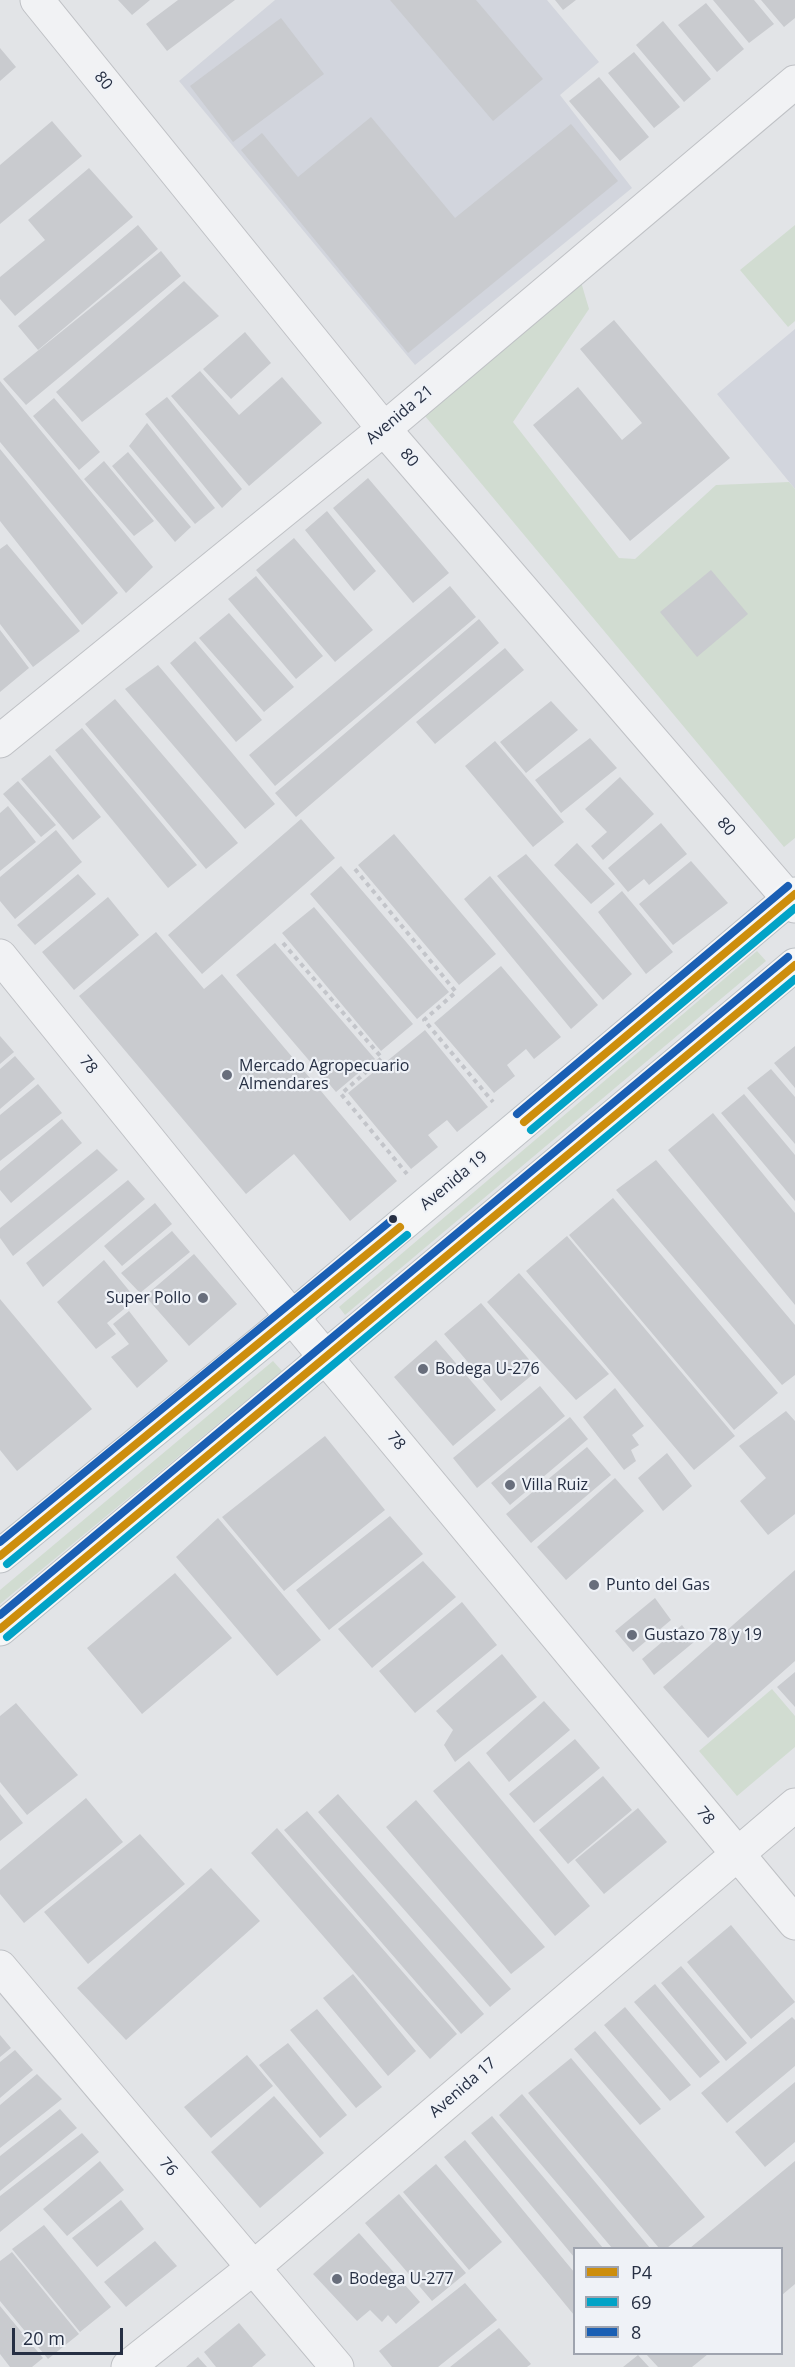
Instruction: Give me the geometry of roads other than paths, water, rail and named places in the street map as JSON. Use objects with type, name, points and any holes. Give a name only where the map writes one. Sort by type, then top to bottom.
[{"type":"main road","name":"Avenida 19","points":[[0,1556],[292,1317],[793,900]]},
{"type":"main road","points":[[0,1629],[795,965]]},
{"type":"street","name":"80","points":[[37,0],[384,429],[793,900]]},
{"type":"street","name":"Avenida 21","points":[[0,741],[384,429],[795,82]]},
{"type":"street","name":"78","points":[[0,956],[292,1317],[795,1923]]},
{"type":"street","name":"Avenida 17","points":[[128,2367],[253,2268],[795,1805]]},
{"type":"street","name":"76","points":[[0,1967],[337,2367]]},
{"type":"place","name":"Mercado Agropecuario Almendares","points":[[227,1075]]},
{"type":"place","name":"Super Pollo","points":[[203,1298]]},
{"type":"place","name":"Bodega U-276","points":[[423,1369]]},
{"type":"place","name":"Villa Ruiz","points":[[510,1485]]},
{"type":"place","name":"Punto del Gas","points":[[594,1585]]},
{"type":"place","name":"Gustazo 78 y 19","points":[[632,1635]]},
{"type":"place","name":"Bodega U-277","points":[[337,2279]]}]
